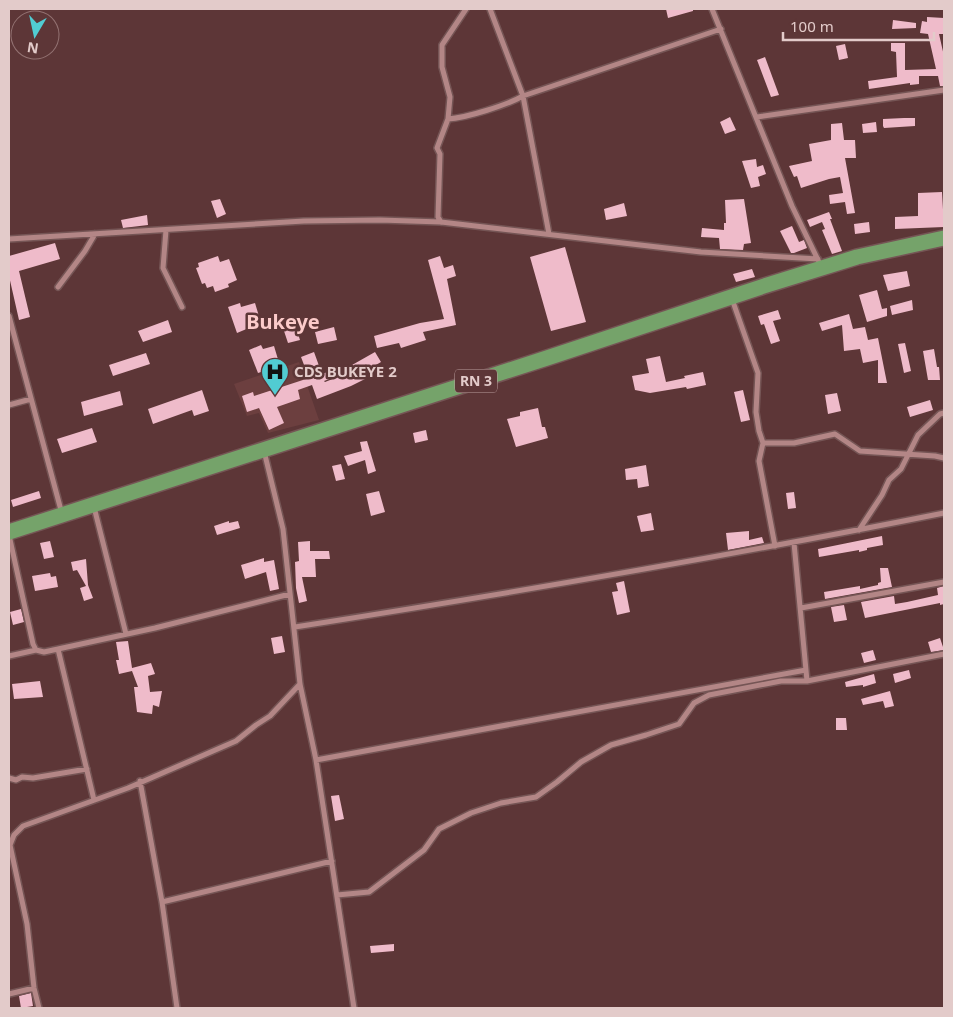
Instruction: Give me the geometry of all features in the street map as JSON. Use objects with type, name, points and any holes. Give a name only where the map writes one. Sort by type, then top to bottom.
[{"type":"highway","name":"RN 3","points":[[9,534],[62,514],[732,298],[819,264],[944,238]]},
{"type":"street","points":[[441,222],[438,218],[440,154],[437,148],[448,119],[449,90],[442,67],[442,45],[466,9]]},
{"type":"street","points":[[490,9],[523,96],[549,234]]},
{"type":"street","points":[[712,9],[792,206],[819,264]]},
{"type":"street","points":[[448,119],[458,119],[510,103],[523,96],[721,28]]},
{"type":"street","points":[[757,117],[944,90]]},
{"type":"street","points":[[9,239],[304,221],[380,220],[441,222],[819,264]]},
{"type":"street","points":[[166,230],[163,268],[182,307]]},
{"type":"street","points":[[58,287],[95,234]]},
{"type":"street","points":[[732,298],[758,374],[756,412],[763,443],[759,460],[776,546]]},
{"type":"street","points":[[9,316],[62,514]]},
{"type":"street","points":[[9,405],[31,399]]},
{"type":"street","points":[[859,530],[882,495],[889,480],[901,469],[918,434],[940,414],[944,413]]},
{"type":"street","points":[[763,443],[794,443],[835,434],[860,451],[944,458]]},
{"type":"street","points":[[264,449],[283,529],[300,684],[316,760],[354,1008]]},
{"type":"street","points":[[94,504],[126,634]]},
{"type":"street","points":[[295,627],[512,593],[794,543],[944,513]]},
{"type":"street","points":[[9,534],[33,644],[36,650]]},
{"type":"street","points":[[794,543],[807,681]]},
{"type":"street","points":[[801,608],[944,582]]},
{"type":"street","points":[[9,656],[36,650],[44,652],[58,650],[290,594]]},
{"type":"street","points":[[58,650],[94,800]]},
{"type":"street","points":[[337,895],[370,892],[424,850],[439,829],[471,813],[501,803],[536,796],[581,762],[611,745],[679,724],[694,704],[710,695],[781,681],[807,681],[944,654]]},
{"type":"street","points":[[316,760],[806,670]]},
{"type":"street","points":[[39,1008],[34,988],[27,924],[10,845],[14,834],[23,826],[128,788],[236,741],[270,716],[300,684]]},
{"type":"street","points":[[9,778],[16,780],[22,777],[33,778],[87,769]]},
{"type":"street","points":[[140,782],[162,902],[177,1008]]},
{"type":"street","points":[[162,902],[332,861]]},
{"type":"street","points":[[9,994],[34,988]]},
{"type":"shaded area","name":"CDS BUKEYE 2","points":[[299,362],[319,420],[268,433],[259,413],[247,416],[234,384]]},
{"type":"building","points":[[666,9],[693,9],[693,11],[668,18]]},
{"type":"building","points":[[927,17],[944,18],[944,34],[939,34],[944,56],[944,86],[940,86],[938,76],[919,76],[919,84],[910,85],[910,83],[869,89],[868,81],[897,77],[896,52],[891,51],[891,43],[905,43],[905,70],[936,69],[928,34],[920,33],[922,21],[927,22]]},
{"type":"building","points":[[893,20],[916,23],[916,28],[892,29]]},
{"type":"building","points":[[845,44],[848,58],[839,60],[836,46]]},
{"type":"building","points":[[765,57],[779,95],[771,97],[757,60]]},
{"type":"building","points":[[730,117],[736,130],[725,134],[720,122]]},
{"type":"building","points":[[915,118],[915,126],[884,128],[883,126],[883,119]]},
{"type":"building","points":[[876,122],[877,132],[863,133],[862,124]]},
{"type":"building","points":[[842,123],[844,140],[855,140],[856,158],[845,158],[855,213],[847,214],[845,202],[830,204],[829,195],[843,193],[840,177],[801,188],[797,176],[794,177],[789,166],[812,161],[809,144],[831,140],[831,124]]},
{"type":"building","points":[[756,159],[757,167],[763,165],[766,174],[758,177],[760,186],[751,188],[742,161]]},
{"type":"building","points":[[942,192],[944,227],[895,229],[895,217],[918,216],[918,193]]},
{"type":"building","points":[[220,199],[226,214],[217,218],[211,201]]},
{"type":"building","points":[[744,199],[751,243],[744,244],[743,250],[720,249],[719,238],[701,237],[702,228],[724,230],[724,223],[726,223],[725,200]]},
{"type":"building","points":[[624,203],[627,216],[606,220],[604,209]]},
{"type":"building","points":[[829,212],[842,251],[832,254],[822,230],[825,229],[822,222],[810,227],[807,220]]},
{"type":"building","points":[[147,215],[148,225],[123,228],[121,220]]},
{"type":"building","points":[[869,222],[870,232],[855,234],[854,224]]},
{"type":"building","points":[[792,226],[799,242],[804,240],[807,248],[794,253],[791,253],[780,231]]},
{"type":"building","points":[[55,243],[60,259],[19,271],[30,317],[19,320],[9,276],[9,256]]},
{"type":"building","points":[[565,247],[586,322],[551,331],[530,257]]},
{"type":"building","points":[[218,256],[220,262],[229,259],[237,280],[228,284],[229,287],[215,292],[213,286],[207,288],[205,283],[202,284],[196,268],[199,267],[198,263]]},
{"type":"building","points":[[440,256],[444,268],[453,265],[456,276],[447,279],[456,325],[423,332],[426,340],[401,348],[399,343],[377,348],[374,336],[420,323],[444,319],[428,260]]},
{"type":"building","points":[[752,269],[755,277],[736,282],[733,274]]},
{"type":"building","points":[[907,271],[910,286],[888,291],[883,275]]},
{"type":"building","points":[[877,290],[882,309],[887,308],[887,316],[867,322],[859,295]]},
{"type":"building","points":[[912,300],[913,310],[892,315],[890,306]]},
{"type":"building","points":[[240,303],[241,307],[255,303],[261,323],[237,333],[228,307]]},
{"type":"building","points":[[778,310],[781,319],[773,321],[780,341],[771,344],[764,324],[761,325],[758,316]]},
{"type":"building","points":[[849,314],[853,329],[865,327],[868,340],[878,338],[887,383],[878,383],[878,360],[863,363],[860,349],[844,351],[842,325],[822,331],[819,323]]},
{"type":"building","points":[[168,320],[172,332],[143,342],[138,331]]},
{"type":"building","points":[[294,321],[300,340],[288,343],[282,325]]},
{"type":"building","points":[[334,327],[337,340],[318,344],[315,332]]},
{"type":"building","points":[[905,343],[911,371],[904,373],[898,344]]},
{"type":"building","points":[[261,345],[263,349],[274,346],[280,366],[258,373],[249,350]]},
{"type":"building","points":[[934,349],[940,380],[928,380],[923,351]]},
{"type":"building","points":[[314,352],[322,374],[330,371],[332,378],[325,382],[348,373],[345,369],[375,352],[381,362],[364,372],[367,378],[317,399],[312,385],[298,390],[300,399],[277,407],[284,423],[269,430],[259,408],[247,412],[242,396],[253,392],[254,396],[309,378],[301,357]]},
{"type":"building","points":[[146,353],[150,364],[113,376],[109,365]]},
{"type":"building","points":[[660,356],[666,382],[703,372],[706,385],[650,393],[635,390],[632,376],[649,373],[646,359]]},
{"type":"building","points":[[202,390],[209,411],[194,416],[192,410],[153,424],[148,409]]},
{"type":"building","points":[[743,390],[750,420],[741,422],[734,392]]},
{"type":"building","points":[[120,391],[123,405],[84,416],[81,402]]},
{"type":"building","points":[[837,393],[841,411],[828,414],[825,395]]},
{"type":"building","points":[[930,400],[933,410],[910,417],[907,407]]},
{"type":"building","points":[[538,408],[542,427],[545,427],[548,438],[516,447],[507,419],[520,416],[520,412]]},
{"type":"building","points":[[92,428],[97,442],[62,453],[57,439]]},
{"type":"building","points":[[426,430],[428,440],[415,443],[413,433]]},
{"type":"building","points":[[367,441],[376,471],[368,474],[365,460],[348,466],[344,456],[362,451],[360,442]]},
{"type":"building","points":[[341,464],[345,479],[336,481],[332,466]]},
{"type":"building","points":[[646,465],[649,486],[638,488],[637,479],[626,480],[625,469]]},
{"type":"building","points":[[39,491],[41,498],[13,507],[11,500]]},
{"type":"building","points":[[379,491],[385,512],[371,516],[366,494]]},
{"type":"building","points":[[794,492],[796,508],[788,509],[786,493]]},
{"type":"building","points":[[651,513],[654,530],[641,532],[637,516]]},
{"type":"building","points":[[229,521],[229,523],[238,521],[240,528],[217,535],[214,526]]},
{"type":"building","points":[[749,531],[749,540],[762,537],[764,543],[728,550],[726,533]]},
{"type":"building","points":[[882,536],[883,545],[867,548],[867,550],[859,552],[859,550],[819,557],[818,549]]},
{"type":"building","points":[[50,541],[54,557],[44,559],[40,543]]},
{"type":"building","points":[[310,541],[310,551],[329,551],[330,559],[315,559],[316,577],[302,577],[307,601],[299,603],[296,588],[295,562],[299,561],[298,542]]},
{"type":"building","points":[[264,558],[264,562],[274,560],[279,589],[270,591],[266,572],[245,579],[241,565]]},
{"type":"building","points":[[86,559],[88,585],[93,598],[84,601],[80,588],[86,586],[77,570],[73,571],[71,562]]},
{"type":"building","points":[[880,568],[888,568],[892,587],[825,599],[824,592],[860,586],[860,589],[878,585],[881,582]]},
{"type":"building","points":[[50,573],[51,577],[56,576],[58,587],[35,591],[32,576]]},
{"type":"building","points":[[624,581],[630,612],[617,615],[612,592],[618,591],[616,583]]},
{"type":"building","points":[[944,586],[944,604],[940,605],[940,603],[865,618],[861,602],[894,596],[895,604],[907,602],[938,595],[937,588]]},
{"type":"building","points":[[844,605],[847,620],[834,622],[831,607]]},
{"type":"building","points":[[21,609],[24,622],[13,625],[10,612]]},
{"type":"building","points":[[282,636],[285,652],[274,654],[271,638]]},
{"type":"building","points":[[940,638],[944,650],[931,652],[928,642]]},
{"type":"building","points":[[128,641],[132,668],[151,663],[155,674],[148,676],[150,692],[162,691],[159,707],[153,705],[152,714],[137,712],[134,687],[138,687],[132,671],[119,674],[116,660],[119,660],[116,642]]},
{"type":"building","points":[[873,650],[876,660],[864,663],[861,653]]},
{"type":"building","points":[[909,670],[911,678],[895,683],[893,674]]},
{"type":"building","points":[[874,674],[876,683],[863,687],[863,685],[846,687],[845,682]]},
{"type":"building","points":[[40,681],[43,697],[14,699],[12,684]]},
{"type":"building","points":[[890,691],[894,706],[885,708],[883,701],[863,705],[861,699]]},
{"type":"building","points":[[836,718],[846,718],[847,730],[836,730]]},
{"type":"building","points":[[339,795],[344,819],[335,821],[331,796]]},
{"type":"building","points":[[394,944],[394,951],[371,953],[370,946]]},
{"type":"building","points":[[31,993],[33,1006],[21,1008],[19,996]]},
{"type":"place","name":"CDS BUKEYE 2","points":[[275,396]]},
{"type":"district","name":"Bukeye","points":[[283,322]]}]
